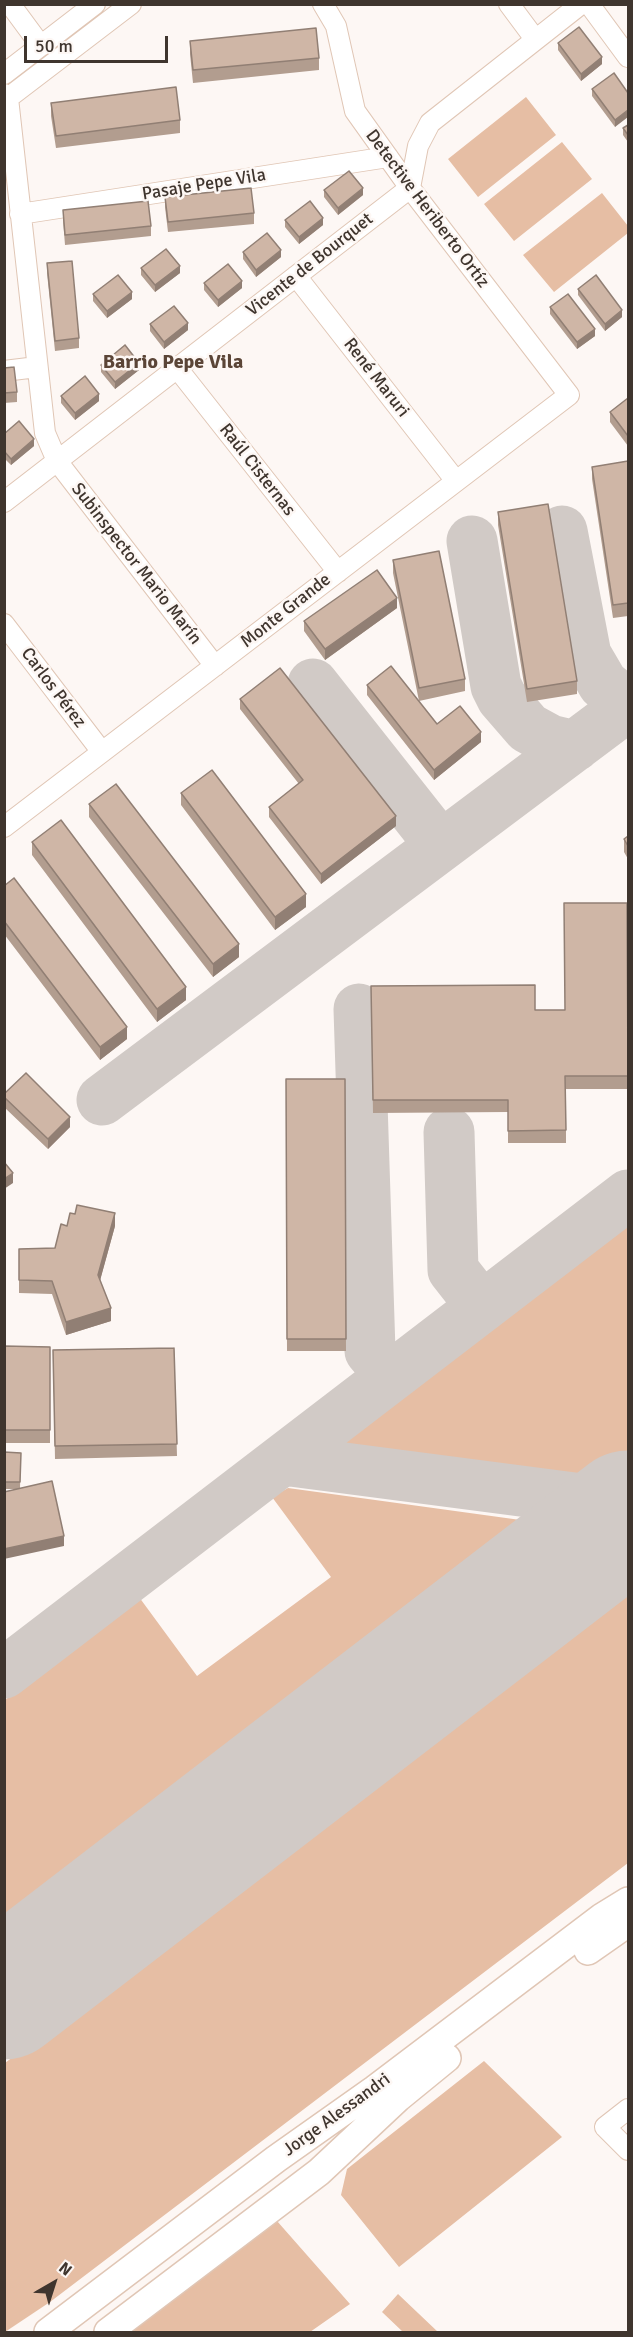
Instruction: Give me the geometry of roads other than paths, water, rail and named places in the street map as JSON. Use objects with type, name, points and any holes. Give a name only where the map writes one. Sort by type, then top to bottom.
[{"type":"main road","name":"Jorge Alessandri","points":[[48,2332],[276,2159],[375,2089],[602,1917],[628,1900]]},
{"type":"main road","name":"Jorge Alessandri","points":[[108,2332],[319,2172],[439,2064],[628,1923]]},
{"type":"street","points":[[10,4],[42,45]]},
{"type":"street","points":[[4,74],[96,4]]},
{"type":"street","points":[[57,461],[45,433],[6,98],[131,4]]},
{"type":"street","name":"Detective Heriberto Ortíz","points":[[323,4],[336,26],[355,111],[410,188],[568,395]]},
{"type":"street","points":[[509,4],[535,39]]},
{"type":"street","points":[[410,188],[418,146],[430,123],[581,4]]},
{"type":"street","points":[[589,4],[628,57]]},
{"type":"street","name":"Pasaje Pepe Vila","points":[[20,214],[388,157]]},
{"type":"street","name":"Vicente de Bourquet","points":[[4,502],[410,188]]},
{"type":"street","name":"René Maruri","points":[[296,276],[456,481]]},
{"type":"street","points":[[4,371],[37,367]]},
{"type":"street","name":"Raúl Cisternas","points":[[177,368],[338,572]]},
{"type":"street","name":"Monte Grande","points":[[4,827],[568,395]]},
{"type":"street","name":"Subinspector Mario Marín","points":[[57,461],[215,666]]},
{"type":"street","name":"Carlos Pérez","points":[[4,624],[102,752]]},
{"type":"street","points":[[628,2109],[605,2127],[628,2150]]},
{"type":"district","name":"Barrio Pepe Vila","points":[[173,363]]}]
